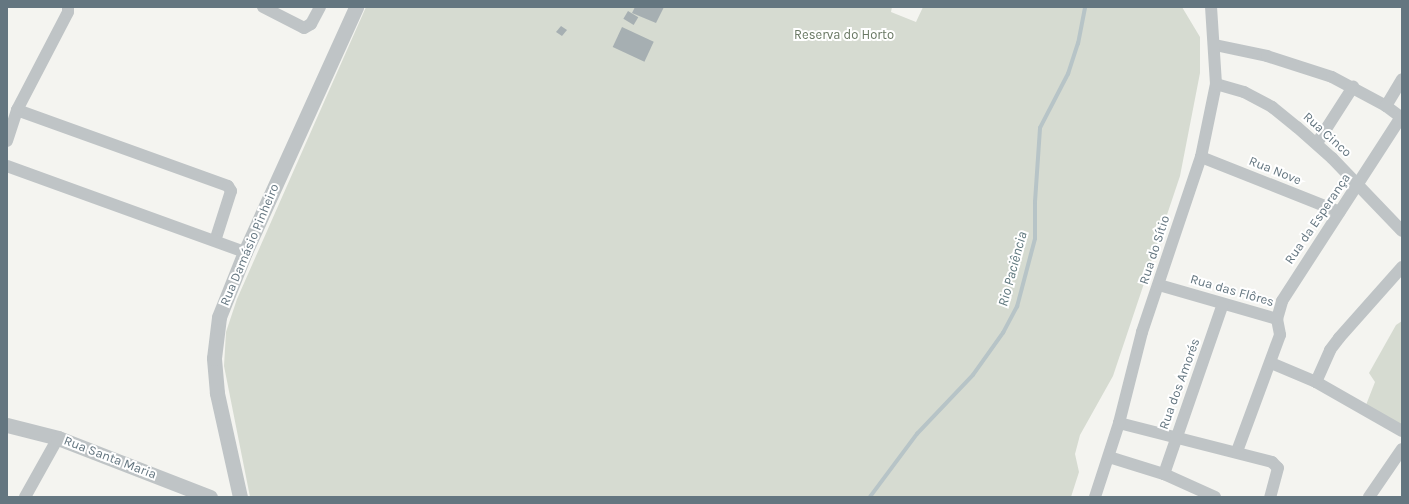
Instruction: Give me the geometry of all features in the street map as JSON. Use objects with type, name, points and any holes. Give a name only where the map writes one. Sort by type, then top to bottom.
[{"type":"street","points":[[7,140],[17,110],[68,12],[68,7]]},
{"type":"street","points":[[263,7],[304,28],[311,24],[320,7]]},
{"type":"street","name":"Rua Damásio Pinheiro","points":[[240,497],[217,392],[214,358],[219,317],[245,252],[356,7]]},
{"type":"street","name":"Rua do Sítio","points":[[1095,497],[1119,422],[1142,332],[1201,156],[1216,84],[1215,45],[1211,7]]},
{"type":"street","points":[[1215,45],[1299,66],[1353,87],[1386,106],[1401,118]]},
{"type":"street","points":[[1386,106],[1402,79]]},
{"type":"street","name":"Rua Cinco","points":[[1216,84],[1244,92],[1272,107],[1317,143],[1402,231]]},
{"type":"street","points":[[1317,143],[1353,87]]},
{"type":"street","points":[[17,110],[228,186],[231,191],[215,241]]},
{"type":"street","name":"Rua da Esperança","points":[[1277,318],[1282,301],[1401,118]]},
{"type":"street","name":"Rua Nove","points":[[1201,156],[1340,212]]},
{"type":"street","points":[[7,166],[245,252]]},
{"type":"street","points":[[1316,382],[1330,350],[1402,267]]},
{"type":"street","name":"Rua das Flôres","points":[[1159,285],[1277,318],[1280,335],[1272,363]]},
{"type":"street","name":"Rua dos Amorés","points":[[1164,474],[1176,435],[1223,304]]},
{"type":"street","points":[[1237,451],[1272,363],[1316,382],[1402,431]]},
{"type":"street","points":[[1119,422],[1237,451],[1277,465],[1277,475],[1270,497]]},
{"type":"street","name":"Rua Santa Maria","points":[[7,425],[58,438],[210,497]]},
{"type":"street","points":[[25,497],[58,438]]},
{"type":"street","points":[[1369,497],[1401,452]]},
{"type":"street","points":[[1109,457],[1164,474],[1215,497]]},
{"type":"green space","name":"Reserva do Horto","points":[[366,7],[892,7],[891,12],[916,22],[923,7],[1182,7],[1200,37],[1200,73],[1180,176],[1113,376],[1080,435],[1075,454],[1079,472],[1071,497],[250,497],[224,366],[226,332],[237,299]]},
{"type":"green space","points":[[1402,321],[1402,426],[1366,405],[1375,382],[1369,373],[1396,325]]},
{"type":"building","points":[[635,7],[664,7],[656,23],[632,13]]},
{"type":"building","points":[[628,11],[638,17],[634,25],[623,19]]},
{"type":"building","points":[[561,26],[567,30],[562,36],[556,32]]},
{"type":"building","points":[[622,27],[654,42],[644,62],[613,47]]},
{"type":"waterway","name":"Rio Paciência","points":[[870,497],[917,434],[973,375],[1003,333],[1017,307],[1035,239],[1035,202],[1040,128],[1068,74],[1078,44],[1085,7]]}]
